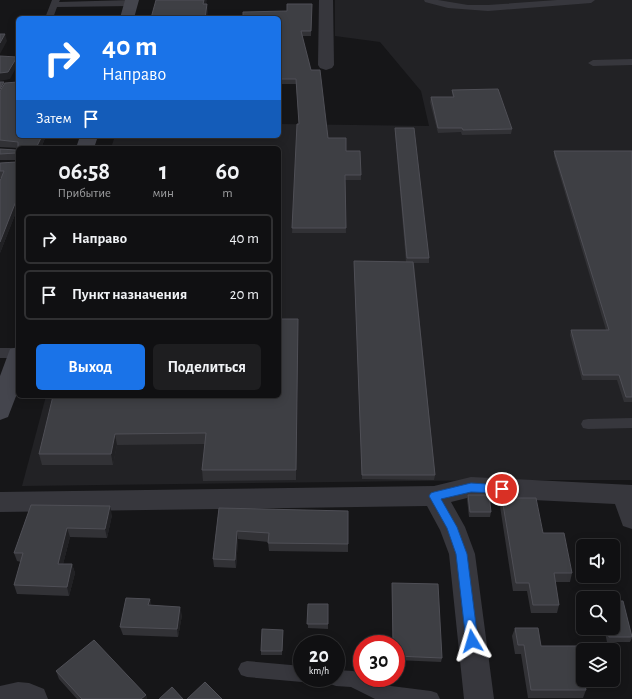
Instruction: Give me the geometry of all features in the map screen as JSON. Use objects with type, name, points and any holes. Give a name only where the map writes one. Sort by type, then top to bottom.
[{"type":"main road","points":[[127,16],[132,2]]},
{"type":"main road","points":[[0,411],[16,360]]},
{"type":"street","points":[[326,0],[326,65]]},
{"type":"street","points":[[0,502],[434,496],[471,487],[629,494],[632,518]]},
{"type":"street","points":[[434,496],[452,527],[462,554],[479,699]]},
{"type":"street","points":[[3,699],[18,696],[26,696],[33,699]]},
{"type":"lane","points":[[428,0],[446,6],[491,9],[591,0]]},
{"type":"lane","points":[[50,16],[55,2],[132,2]]},
{"type":"lane","points":[[593,63],[632,62]]},
{"type":"lane","points":[[0,353],[16,354]]},
{"type":"lane","points":[[588,424],[632,423]]},
{"type":"lane","points":[[248,669],[293,673]]},
{"type":"lane","points":[[345,679],[353,679],[381,693],[431,699]]},
{"type":"shaded area","points":[[335,0],[632,0],[632,480],[497,480],[22,486],[45,398],[281,398],[281,146],[112,146],[114,138],[281,138],[281,124],[429,126],[421,91],[380,42],[335,36]]},
{"type":"building","points":[[156,0],[204,0],[203,4],[207,4],[205,16],[152,16]]},
{"type":"building","points":[[287,4],[312,4],[311,31],[301,31],[311,70],[320,70],[328,138],[346,138],[346,151],[360,151],[361,175],[345,175],[346,228],[292,228],[297,124],[299,124],[296,79],[281,79],[281,16],[243,16],[243,12],[287,11]]},
{"type":"building","points":[[0,34],[5,34],[0,43]]},
{"type":"building","points":[[0,56],[16,57],[8,72],[0,73]]},
{"type":"building","points":[[0,82],[4,82],[0,89]]},
{"type":"building","points":[[16,82],[16,138],[41,138],[37,146],[18,146],[18,142],[0,140],[0,91],[5,83]]},
{"type":"building","points":[[498,89],[512,129],[463,130],[462,128],[438,128],[431,97],[454,97],[452,90]]},
{"type":"building","points":[[395,128],[414,128],[429,258],[407,258]]},
{"type":"building","points":[[0,149],[16,150],[16,153],[0,154]]},
{"type":"building","points":[[554,151],[632,151],[632,397],[626,397],[619,375],[583,375],[571,330],[609,330]]},
{"type":"building","points":[[16,162],[16,201],[0,242],[0,181],[4,171],[0,171],[0,163]]},
{"type":"building","points":[[354,261],[413,262],[435,475],[362,475]]},
{"type":"building","points":[[281,319],[298,319],[296,470],[202,470],[206,433],[115,434],[111,454],[39,454],[53,398],[281,398]]},
{"type":"building","points":[[468,495],[489,495],[491,512],[470,512]]},
{"type":"building","points":[[502,498],[536,498],[543,533],[564,533],[572,573],[554,573],[559,605],[533,605],[529,583],[516,583]]},
{"type":"building","points":[[31,505],[110,506],[105,529],[67,528],[58,564],[72,564],[67,587],[14,585],[23,553],[14,553]]},
{"type":"building","points":[[219,508],[348,511],[348,544],[268,543],[269,533],[237,531],[235,560],[213,559]]},
{"type":"building","points":[[392,583],[438,584],[442,658],[405,656],[405,635],[393,635]]},
{"type":"building","points":[[126,598],[150,599],[148,605],[180,607],[177,629],[120,627]]},
{"type":"building","points":[[620,601],[623,601],[632,637],[609,637],[609,635],[620,635]]},
{"type":"building","points":[[308,604],[328,604],[328,624],[307,624]]},
{"type":"building","points":[[515,628],[538,628],[541,646],[576,646],[576,687],[585,687],[586,690],[531,690],[524,645],[518,645]]},
{"type":"building","points":[[262,629],[283,630],[282,651],[261,651]]},
{"type":"building","points":[[94,640],[146,695],[141,699],[82,699],[56,671]]},
{"type":"building","points":[[205,682],[222,699],[187,699]]},
{"type":"building","points":[[172,687],[183,699],[159,699]]},
{"type":"route","points":[[472,641],[462,554],[452,527],[434,496],[471,487],[502,489]]}]
